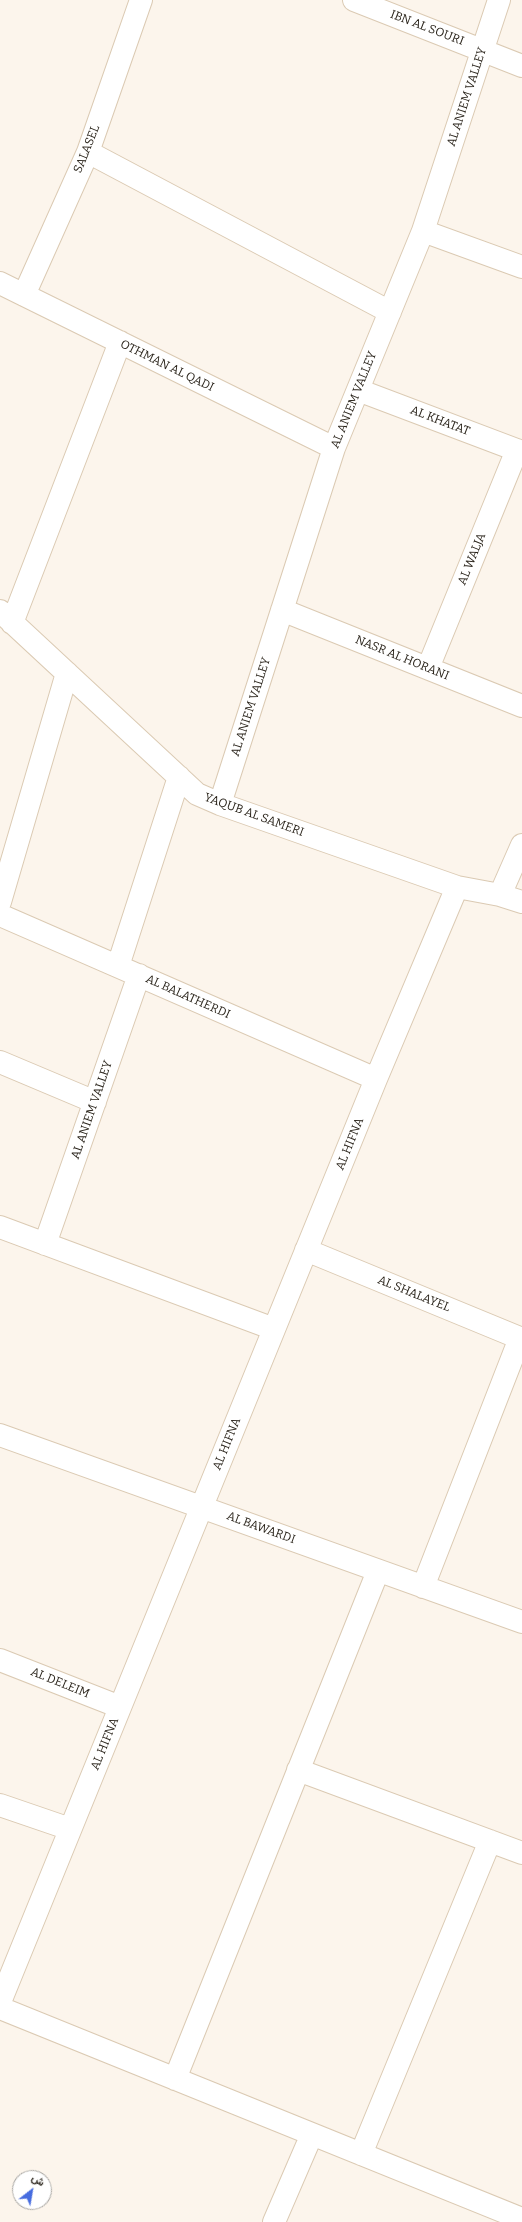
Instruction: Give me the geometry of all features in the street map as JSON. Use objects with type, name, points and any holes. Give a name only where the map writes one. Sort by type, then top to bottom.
[{"type":"street","name":"SALASEL","points":[[24,295],[88,152],[141,0]]},
{"type":"street","name":"IBN AL SOURI","points":[[354,0],[522,66]]},
{"type":"street","name":"AL ANIEM VALLEY","points":[[220,804],[334,448],[423,231],[499,0]]},
{"type":"street","points":[[88,152],[390,312]]},
{"type":"street","points":[[423,231],[522,267]]},
{"type":"street","name":"OTHMAN AL QADI","points":[[0,283],[334,448]]},
{"type":"street","points":[[6,617],[120,342]]},
{"type":"street","name":"AL KHATAT","points":[[358,390],[519,451]]},
{"type":"street","name":"AL WALJA","points":[[428,668],[519,451]]},
{"type":"street","name":"NASR AL HORANI","points":[[282,610],[522,706]]},
{"type":"street","name":"YAQUB AL SAMERI","points":[[6,617],[197,794],[220,804],[458,887],[500,895],[522,902]]},
{"type":"street","points":[[0,902],[67,673]]},
{"type":"street","points":[[118,966],[179,778]]},
{"type":"street","points":[[500,895],[522,845]]},
{"type":"street","name":"AL HIFNA","points":[[0,2002],[376,1079],[458,887]]},
{"type":"street","name":"AL BALATHERDI","points":[[0,915],[376,1079]]},
{"type":"street","name":"AL ANIEM VALLEY","points":[[45,1244],[139,975]]},
{"type":"street","points":[[0,1062],[95,1102]]},
{"type":"street","points":[[0,1227],[274,1329]]},
{"type":"street","name":"AL SHALAYEL","points":[[306,1250],[521,1338]]},
{"type":"street","points":[[423,1587],[521,1338]]},
{"type":"street","name":"AL BAWARDI","points":[[0,1434],[522,1622]]},
{"type":"street","points":[[175,2079],[378,1570]]},
{"type":"street","name":"AL DELEIM","points":[[0,1660],[120,1707]]},
{"type":"street","points":[[298,1770],[522,1853]]},
{"type":"street","points":[[0,1804],[70,1829]]},
{"type":"street","points":[[361,2154],[490,1841]]},
{"type":"street","points":[[0,2008],[522,2219]]},
{"type":"street","points":[[274,2222],[312,2134]]}]
